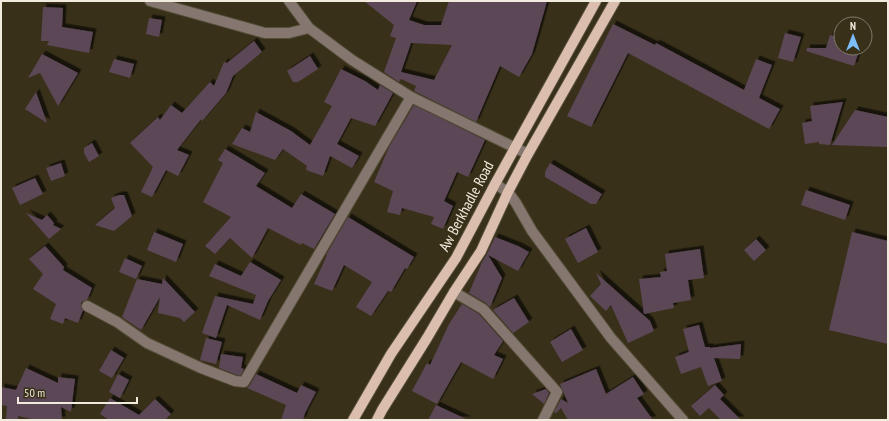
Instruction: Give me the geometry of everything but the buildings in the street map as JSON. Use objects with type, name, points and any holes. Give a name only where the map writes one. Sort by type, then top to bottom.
[{"type":"main road","name":"Aw Berkhadle Road","points":[[353,420],[391,354],[456,258],[596,1]]},
{"type":"main road","name":"Aw Berkhadle Road","points":[[377,420],[454,292],[481,251],[508,192],[528,154],[615,1]]},
{"type":"street","points":[[150,1],[265,32],[289,32],[309,28]]},
{"type":"street","points":[[289,1],[309,28],[352,60],[412,96],[528,154]]},
{"type":"street","points":[[87,306],[117,322],[147,343],[235,381],[244,382],[412,96]]},
{"type":"street","points":[[495,184],[508,192],[532,231],[611,338],[683,420]]},
{"type":"street","points":[[454,292],[483,310],[557,392],[542,420]]}]
